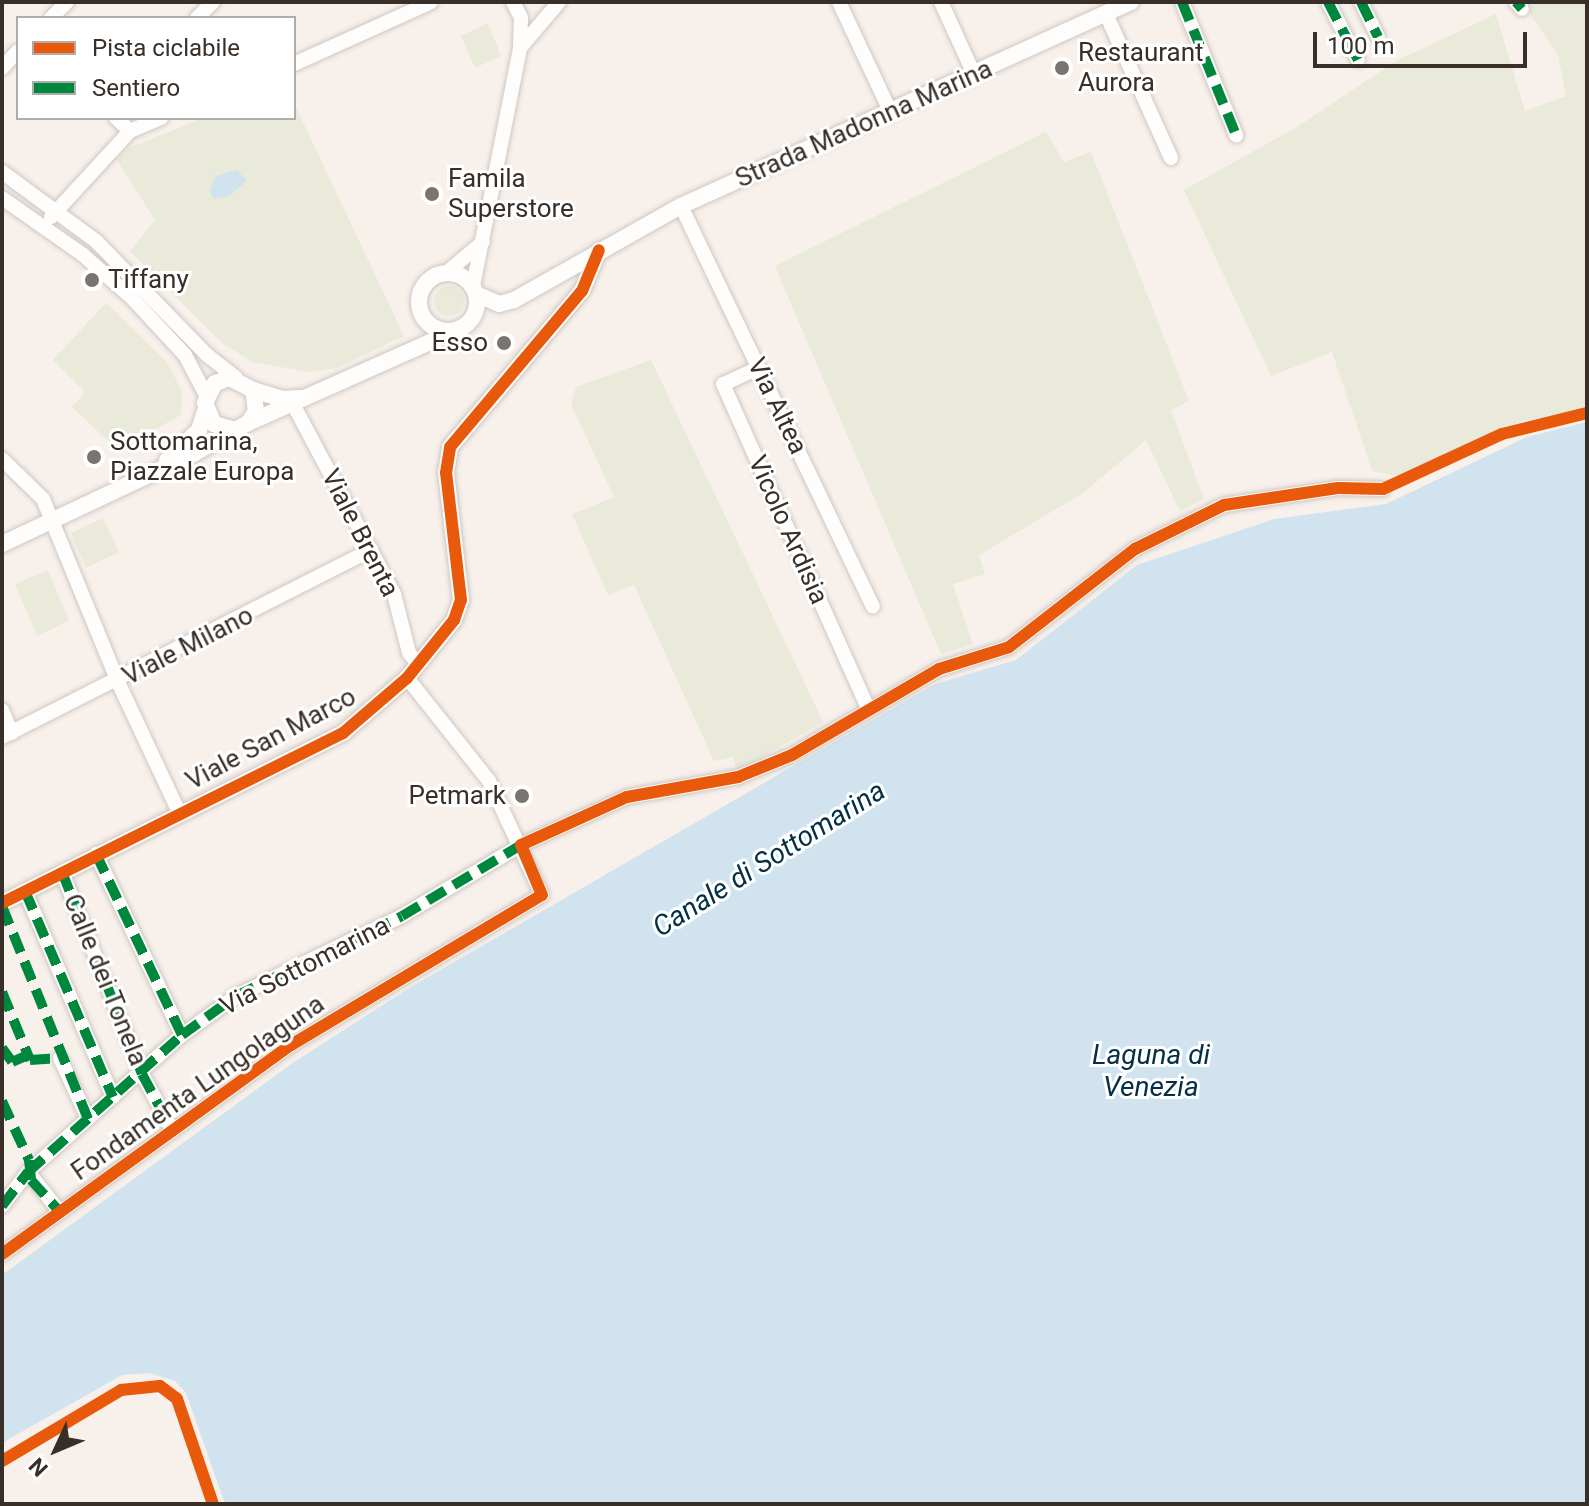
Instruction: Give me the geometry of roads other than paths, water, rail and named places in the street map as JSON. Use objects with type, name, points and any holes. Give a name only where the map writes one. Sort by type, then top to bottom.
[{"type":"street","points":[[296,63],[431,2]]},
{"type":"street","points":[[2,544],[242,426],[461,328],[476,310],[475,290],[483,242],[520,48],[521,18],[513,2]]},
{"type":"street","points":[[520,48],[559,2]]},
{"type":"street","points":[[839,2],[891,113]]},
{"type":"street","points":[[941,2],[974,74]]},
{"type":"street","name":"Strada Madonna Marina","points":[[475,290],[499,304],[514,300],[681,206],[1131,2]]},
{"type":"street","points":[[1182,2],[1236,135]]},
{"type":"street","points":[[1328,2],[1358,60]]},
{"type":"street","points":[[1361,2],[1378,37]]},
{"type":"street","points":[[1106,14],[1171,158]]},
{"type":"street","points":[[2,68],[16,53]]},
{"type":"street","points":[[118,120],[130,131]]},
{"type":"street","points":[[44,227],[56,210],[130,131],[156,120]]},
{"type":"street","points":[[2,172],[96,241],[207,355],[236,378],[253,390],[299,401]]},
{"type":"street","points":[[2,198],[44,227],[132,298],[185,355],[214,424],[242,426]]},
{"type":"street","name":"Via Altea","points":[[681,206],[873,606]]},
{"type":"street","points":[[399,356],[421,335],[420,309],[427,282],[446,273],[483,242]]},
{"type":"street","name":"Viale San Marco","points":[[2,903],[179,812],[343,733],[407,678],[454,620],[461,600],[446,465],[450,447],[582,291],[599,250]]},
{"type":"street","points":[[446,273],[461,275],[475,290]]},
{"type":"street","points":[[420,309],[439,329],[461,328]]},
{"type":"street","name":"Vicolo Ardisia","points":[[758,368],[723,384],[869,710]]},
{"type":"street","points":[[161,468],[199,430],[215,383],[236,378]]},
{"type":"street","points":[[242,426],[256,411],[253,390]]},
{"type":"street","name":"Viale Brenta","points":[[299,401],[394,594],[409,653],[418,664]]},
{"type":"street","points":[[2,459],[43,499],[118,682],[179,812]]},
{"type":"street","name":"Via Sottomarina","points":[[3,1203],[28,1172],[142,1074],[182,1035],[236,996],[402,916],[521,845],[627,797],[738,777],[792,755],[939,669],[1009,647],[1135,549],[1211,510],[1338,488],[1383,489]]},
{"type":"street","name":"Viale Milano","points":[[7,735],[118,682],[371,550]]},
{"type":"street","name":"Fondamenta Lungolaguna","points":[[2,1254],[291,1045],[542,895],[489,781],[407,678]]},
{"type":"street","points":[[2,710],[7,735]]},
{"type":"street","points":[[96,854],[182,1035]]},
{"type":"street","name":"Calle dei Tonela","points":[[62,872],[142,1074],[172,1130]]},
{"type":"street","points":[[25,891],[113,1097]]},
{"type":"street","points":[[60,1058],[88,1119]]},
{"type":"street","points":[[28,1172],[60,1212]]},
{"type":"water","points":[[237,170],[247,181],[229,196],[213,199],[210,191],[215,176]]},
{"type":"water","name":"Laguna di Venezia","points":[[1587,422],[1587,1504],[225,1504],[186,1393],[175,1381],[149,1373],[122,1375],[2,1443],[2,1275],[294,1062],[411,987],[935,684],[1016,660],[1137,565],[1274,519],[1386,504],[1527,437]]},
{"type":"place","name":"Restaurant Aurora","points":[[1062,68]]},
{"type":"place","name":"Famila Superstore","points":[[432,194]]},
{"type":"place","name":"Tiffany","points":[[92,280]]},
{"type":"place","name":"Esso","points":[[504,343]]},
{"type":"place","name":"Sottomarina, Piazzale Europa","points":[[94,457]]},
{"type":"place","name":"Petmark","points":[[522,796]]},
{"type":"water label","name":"Canale di Sottomarina","points":[[769,859]]}]
